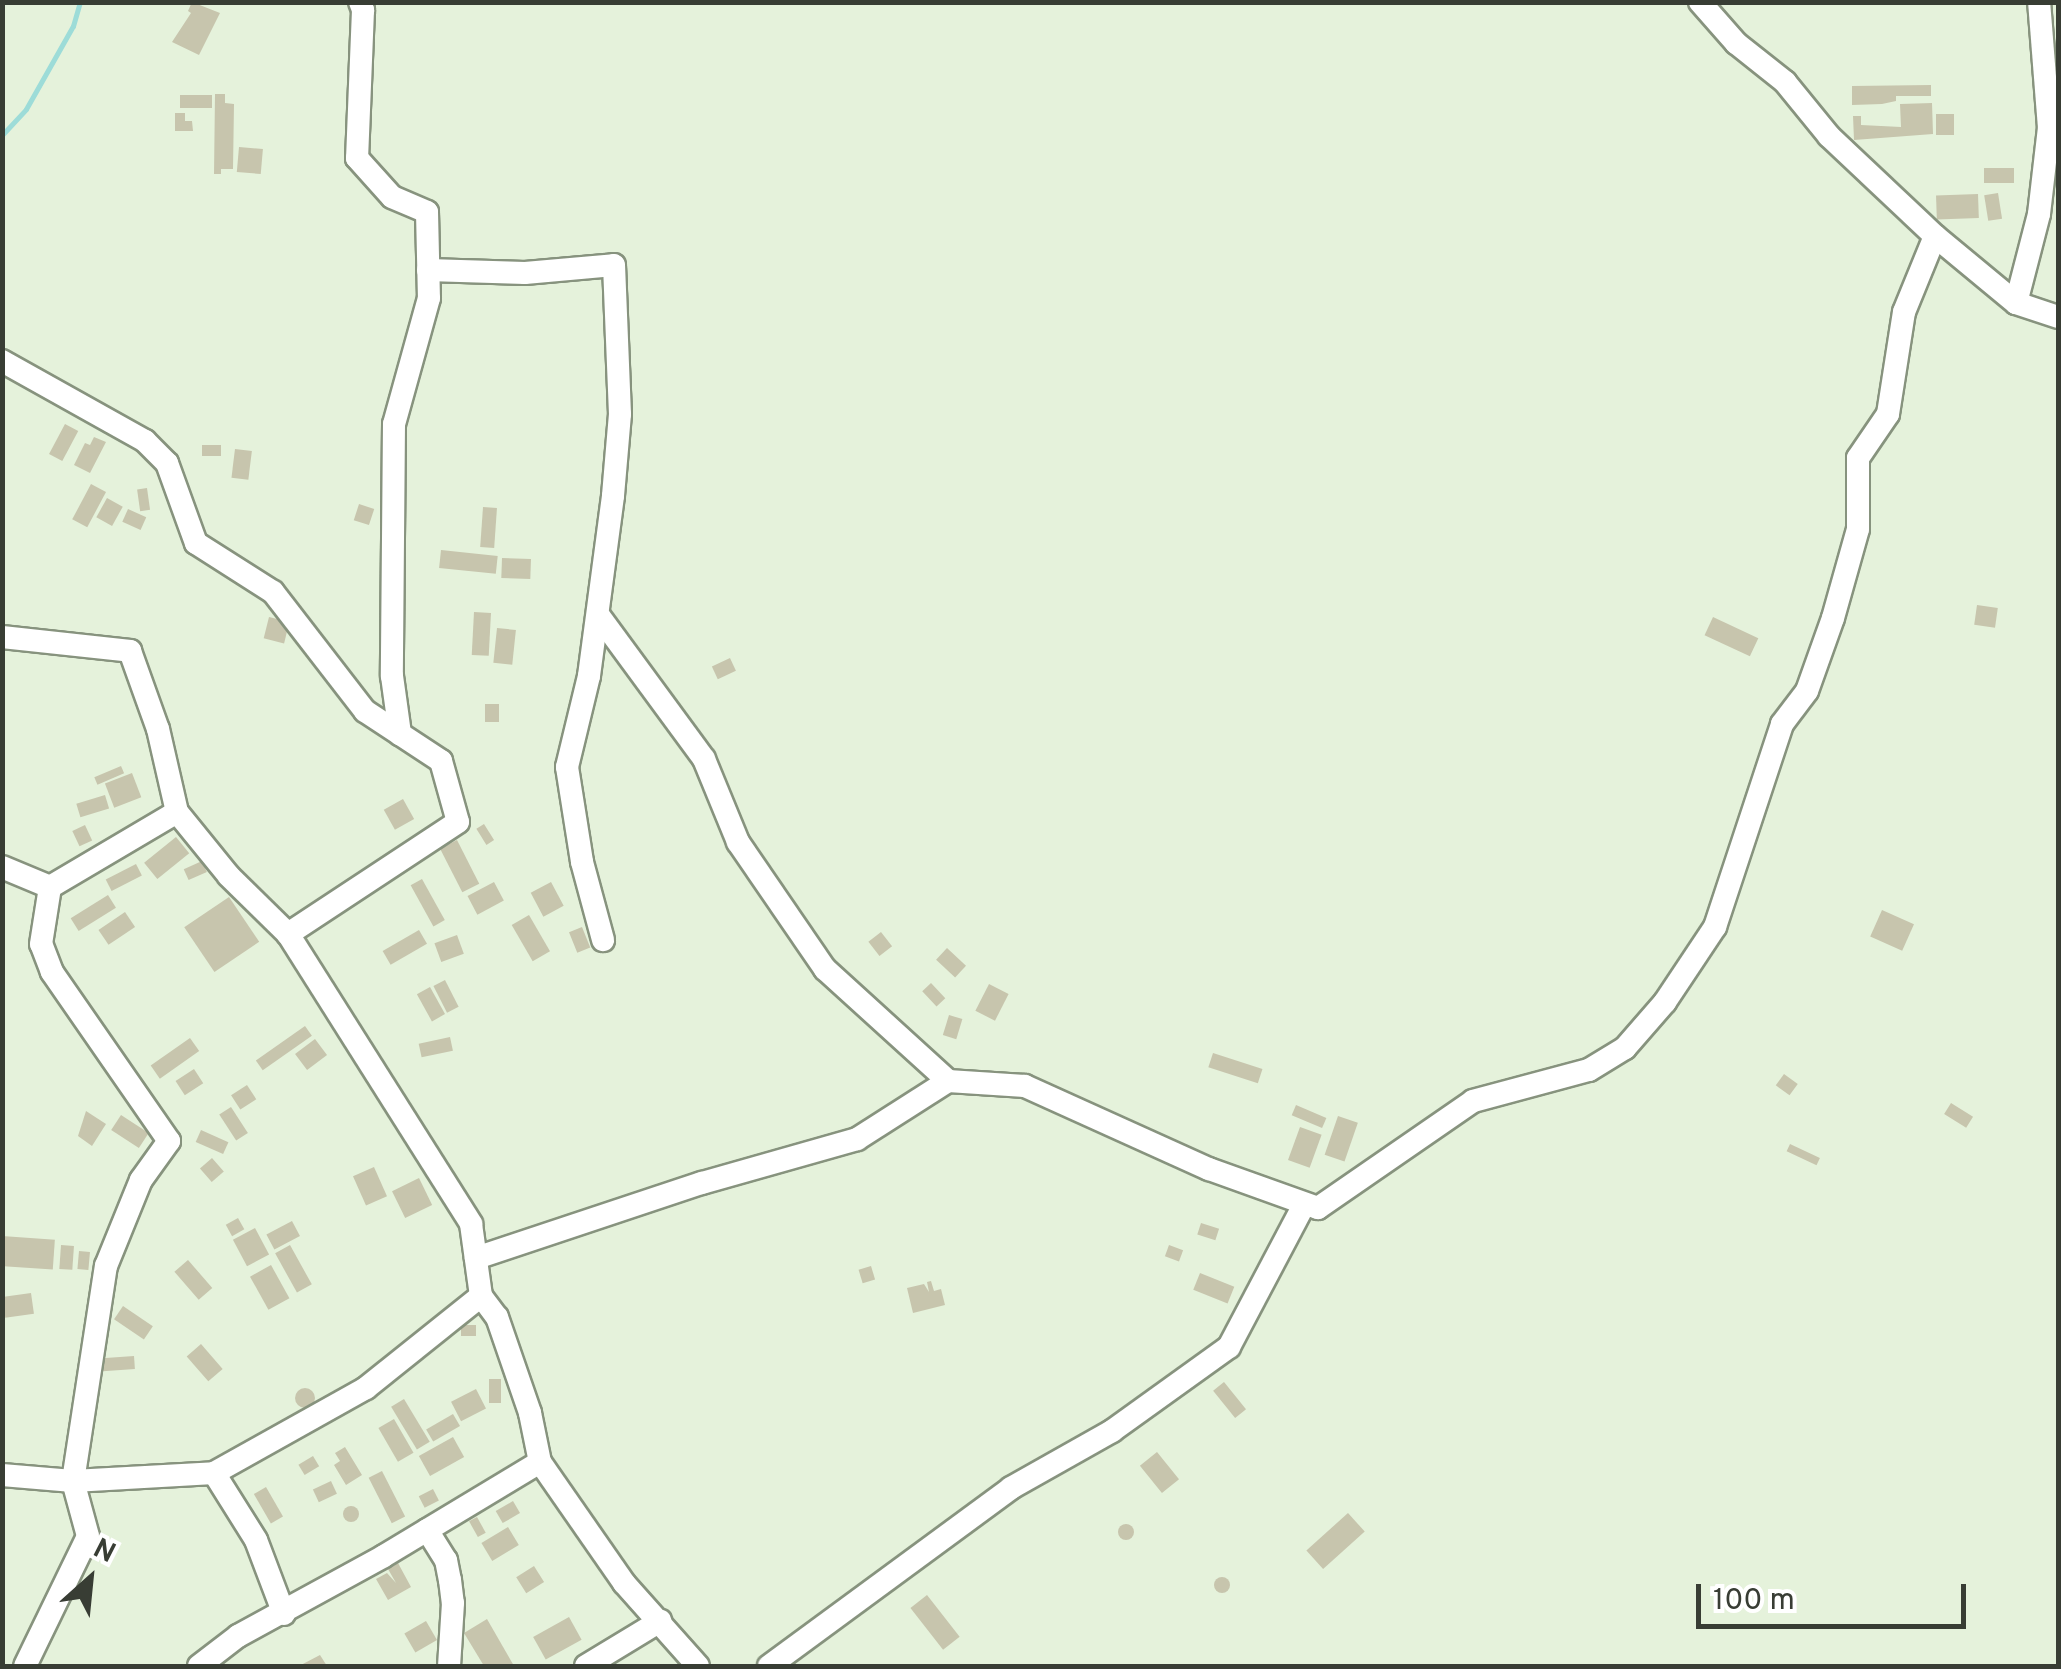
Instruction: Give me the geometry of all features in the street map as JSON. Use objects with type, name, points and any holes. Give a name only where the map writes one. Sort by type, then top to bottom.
[{"type":"street","points":[[360,2],[363,48],[357,158],[392,198],[427,212],[429,298],[394,424],[392,676],[400,734]]},
{"type":"street","points":[[2016,303],[2039,214],[2049,128],[2039,2]]},
{"type":"street","points":[[1708,7],[1736,43],[1785,82],[1829,136],[1935,236],[2016,303],[2058,318]]},
{"type":"street","points":[[476,1258],[702,1183],[857,1140],[948,1081],[1025,1086],[1210,1169],[1318,1208],[1473,1101],[1589,1070],[1625,1048],[1665,1002],[1716,927],[1782,724],[1807,691],[1858,529],[1858,458],[1888,414],[1904,312],[1935,236]]},
{"type":"street","points":[[428,270],[524,273],[614,264],[620,414],[599,616],[567,767],[582,862],[603,940]]},
{"type":"street","points":[[2,361],[145,442],[167,463],[196,543],[272,592],[365,711],[441,760],[458,822],[288,934]]},
{"type":"street","points":[[599,616],[704,758],[738,842],[825,969],[948,1081]]},
{"type":"street","points":[[2,637],[130,651],[158,729],[177,812],[229,876],[288,934],[471,1224],[481,1296],[497,1317],[530,1412],[540,1462],[624,1583],[698,1666]]},
{"type":"street","points":[[50,887],[177,812]]},
{"type":"street","points":[[2,867],[50,887]]},
{"type":"street","points":[[24,1666],[88,1536],[73,1482],[106,1266],[141,1180],[169,1141],[52,972],[41,944],[50,887]]},
{"type":"street","points":[[769,1666],[1011,1488],[1112,1431],[1229,1347],[1304,1205]]},
{"type":"street","points":[[2,1475],[73,1482],[214,1473],[366,1388],[481,1296]]},
{"type":"street","points":[[199,1666],[238,1636],[284,1614],[540,1462]]},
{"type":"street","points":[[214,1473],[256,1540],[284,1614]]},
{"type":"street","points":[[427,1530],[446,1560],[454,1603],[448,1666]]},
{"type":"street","points":[[586,1666],[660,1621]]},
{"type":"building","points":[[192,2],[220,13],[199,55],[172,42],[191,13],[188,11]]},
{"type":"building","points":[[1931,85],[1931,96],[1896,96],[1896,101],[1882,104],[1852,105],[1852,86]]},
{"type":"building","points":[[215,94],[225,94],[225,103],[234,104],[233,169],[221,169],[221,174],[214,174]]},
{"type":"building","points":[[180,95],[212,95],[212,108],[180,108]]},
{"type":"building","points":[[1932,103],[1933,134],[1854,140],[1853,116],[1861,116],[1861,125],[1901,127],[1900,104]]},
{"type":"building","points":[[175,113],[185,113],[185,121],[192,121],[193,131],[175,131]]},
{"type":"building","points":[[1936,114],[1954,114],[1954,135],[1936,135]]},
{"type":"building","points":[[239,147],[263,149],[261,174],[237,172]]},
{"type":"building","points":[[1984,168],[2014,168],[2014,183],[1984,183]]},
{"type":"building","points":[[1998,193],[2002,219],[1988,221],[1984,195]]},
{"type":"building","points":[[1978,194],[1979,218],[1937,219],[1936,195]]},
{"type":"building","points":[[65,424],[78,431],[62,461],[49,454]]},
{"type":"building","points":[[94,437],[106,442],[90,473],[74,465],[85,443],[90,445]]},
{"type":"building","points":[[202,445],[221,445],[221,456],[202,456]]},
{"type":"building","points":[[235,449],[252,451],[248,480],[231,478]]},
{"type":"building","points":[[91,484],[106,492],[87,527],[72,519]]},
{"type":"building","points":[[147,488],[150,510],[140,511],[137,489]]},
{"type":"building","points":[[107,498],[123,507],[112,526],[96,517]]},
{"type":"building","points":[[359,504],[374,509],[369,525],[354,520]]},
{"type":"building","points":[[483,507],[497,508],[494,548],[480,547]]},
{"type":"building","points":[[128,509],[146,517],[141,530],[122,522]]},
{"type":"building","points":[[441,550],[498,556],[496,574],[439,568]]},
{"type":"building","points":[[502,558],[531,559],[530,579],[501,578]]},
{"type":"building","points":[[1977,605],[1998,608],[1995,628],[1974,625]]},
{"type":"building","points":[[474,612],[491,613],[489,656],[472,655]]},
{"type":"building","points":[[269,617],[289,622],[284,643],[264,638]]},
{"type":"building","points":[[1713,617],[1758,638],[1750,656],[1705,635]]},
{"type":"building","points":[[497,628],[516,630],[512,665],[493,663]]},
{"type":"building","points":[[730,658],[736,671],[718,679],[712,666]]},
{"type":"building","points":[[485,704],[499,704],[499,722],[485,722]]},
{"type":"building","points":[[121,766],[124,773],[97,785],[94,777]]},
{"type":"building","points":[[132,773],[141,797],[114,808],[105,783]]},
{"type":"building","points":[[105,795],[109,808],[80,817],[76,804]]},
{"type":"building","points":[[403,799],[414,819],[395,830],[384,810]]},
{"type":"building","points":[[484,824],[494,840],[486,845],[476,829]]},
{"type":"building","points":[[85,825],[92,840],[79,846],[72,831]]},
{"type":"building","points":[[176,837],[189,853],[157,879],[144,863]]},
{"type":"building","points":[[457,840],[479,884],[462,892],[440,849]]},
{"type":"building","points":[[202,861],[207,872],[189,880],[184,869]]},
{"type":"building","points":[[136,864],[142,876],[112,891],[106,879]]},
{"type":"building","points":[[422,879],[445,920],[433,926],[411,885]]},
{"type":"building","points":[[494,882],[504,901],[477,915],[468,896]]},
{"type":"building","points":[[551,882],[564,906],[543,917],[531,893]]},
{"type":"building","points":[[108,895],[116,908],[79,931],[71,918]]},
{"type":"building","points":[[229,897],[259,942],[214,972],[184,927]]},
{"type":"building","points":[[1882,910],[1914,924],[1902,951],[1870,936]]},
{"type":"building","points":[[125,912],[135,927],[109,945],[98,930]]},
{"type":"building","points":[[529,915],[550,951],[533,961],[512,925]]},
{"type":"building","points":[[582,927],[590,947],[577,953],[569,932]]},
{"type":"building","points":[[419,930],[427,944],[391,965],[383,951]]},
{"type":"building","points":[[881,932],[892,946],[879,956],[868,942]]},
{"type":"building","points":[[457,935],[464,954],[441,962],[434,943]]},
{"type":"building","points":[[947,948],[966,966],[955,977],[936,960]]},
{"type":"building","points":[[445,980],[459,1007],[447,1013],[433,986]]},
{"type":"building","points":[[931,983],[945,998],[937,1007],[922,991]]},
{"type":"building","points":[[989,984],[1009,994],[995,1021],[975,1011]]},
{"type":"building","points":[[430,987],[445,1014],[432,1021],[417,994]]},
{"type":"building","points":[[949,1015],[962,1019],[956,1039],[943,1035]]},
{"type":"building","points":[[305,1026],[312,1036],[263,1070],[256,1060]]},
{"type":"building","points":[[450,1037],[453,1051],[422,1057],[419,1044]]},
{"type":"building","points":[[190,1038],[199,1051],[160,1079],[151,1066]]},
{"type":"building","points":[[315,1039],[327,1055],[307,1070],[295,1054]]},
{"type":"building","points":[[1213,1053],[1262,1069],[1258,1083],[1208,1067]]},
{"type":"building","points":[[194,1069],[203,1083],[185,1095],[176,1081]]},
{"type":"building","points":[[1784,1074],[1798,1084],[1790,1095],[1776,1085]]},
{"type":"building","points":[[247,1085],[256,1099],[240,1110],[231,1095]]},
{"type":"building","points":[[1951,1103],[1973,1117],[1966,1128],[1944,1114]]},
{"type":"building","points":[[1296,1105],[1326,1118],[1322,1128],[1292,1115]]},
{"type":"building","points":[[231,1107],[248,1133],[236,1141],[219,1115]]},
{"type":"building","points":[[86,1111],[106,1124],[92,1146],[78,1136]]},
{"type":"building","points":[[121,1115],[149,1133],[139,1148],[111,1130]]},
{"type":"building","points":[[1338,1116],[1358,1123],[1345,1162],[1325,1155]]},
{"type":"building","points":[[1300,1127],[1322,1135],[1310,1168],[1288,1160]]},
{"type":"building","points":[[201,1130],[228,1142],[223,1154],[196,1142]]},
{"type":"building","points":[[1790,1144],[1820,1158],[1817,1165],[1787,1151]]},
{"type":"building","points":[[212,1158],[224,1172],[212,1182],[200,1168]]},
{"type":"building","points":[[374,1167],[387,1196],[366,1206],[353,1176]]},
{"type":"building","points":[[419,1178],[432,1205],[405,1218],[392,1191]]},
{"type":"building","points":[[238,1218],[244,1229],[232,1236],[226,1225]]},
{"type":"building","points":[[292,1221],[300,1236],[274,1250],[266,1235]]},
{"type":"building","points":[[1201,1223],[1219,1229],[1215,1240],[1197,1234]]},
{"type":"building","points":[[255,1228],[269,1254],[247,1266],[233,1240]]},
{"type":"building","points":[[2,1236],[55,1240],[53,1270],[2,1266]]},
{"type":"building","points":[[61,1245],[74,1246],[72,1270],[59,1269]]},
{"type":"building","points":[[290,1245],[312,1284],[297,1293],[275,1253]]},
{"type":"building","points":[[1169,1245],[1183,1250],[1179,1261],[1165,1256]]},
{"type":"building","points":[[79,1251],[90,1252],[88,1270],[77,1269]]},
{"type":"building","points":[[188,1260],[212,1288],[199,1300],[174,1272]]},
{"type":"building","points":[[271,1265],[289,1298],[268,1310],[250,1277]]},
{"type":"building","points":[[871,1266],[875,1279],[863,1283],[859,1270]]},
{"type":"building","points":[[1200,1273],[1234,1287],[1228,1304],[1193,1290]]},
{"type":"building","points":[[931,1281],[934,1291],[941,1289],[945,1305],[913,1313],[907,1288],[924,1284],[929,1292],[927,1282]]},
{"type":"building","points":[[31,1293],[34,1314],[5,1318],[2,1297]]},
{"type":"building","points":[[123,1306],[153,1326],[144,1339],[114,1319]]},
{"type":"building","points":[[461,1325],[476,1325],[476,1336],[461,1336]]},
{"type":"building","points":[[201,1344],[223,1369],[208,1381],[187,1356]]},
{"type":"building","points":[[134,1356],[135,1369],[103,1371],[102,1358]]},
{"type":"building","points":[[489,1379],[501,1379],[501,1403],[489,1403]]},
{"type":"building","points":[[1224,1382],[1246,1409],[1235,1418],[1213,1391]]},
{"type":"building","points":[[305,1388],[315,1398],[305,1408],[295,1398]]},
{"type":"building","points":[[476,1389],[486,1409],[461,1421],[451,1402]]},
{"type":"building","points":[[404,1399],[430,1442],[417,1450],[391,1407]]},
{"type":"building","points":[[453,1414],[460,1426],[433,1442],[426,1430]]},
{"type":"building","points":[[394,1419],[414,1453],[398,1462],[378,1428]]},
{"type":"building","points":[[453,1437],[464,1457],[430,1476],[419,1456]]},
{"type":"building","points":[[345,1447],[362,1475],[346,1485],[334,1465],[340,1461],[335,1453]]},
{"type":"building","points":[[1157,1452],[1179,1479],[1162,1493],[1140,1466]]},
{"type":"building","points":[[313,1456],[319,1466],[305,1475],[298,1465]]},
{"type":"building","points":[[382,1471],[405,1516],[392,1523],[369,1478]]},
{"type":"building","points":[[331,1481],[337,1494],[319,1502],[313,1489]]},
{"type":"building","points":[[266,1487],[283,1516],[271,1523],[254,1494]]},
{"type":"building","points":[[433,1489],[439,1501],[425,1508],[419,1496]]},
{"type":"building","points":[[513,1501],[520,1513],[503,1523],[496,1511]]},
{"type":"building","points":[[351,1506],[359,1514],[351,1522],[343,1514]]},
{"type":"building","points":[[1348,1513],[1365,1532],[1323,1569],[1306,1550]]},
{"type":"building","points":[[477,1517],[486,1533],[478,1537],[469,1521]]},
{"type":"building","points":[[1126,1524],[1134,1532],[1126,1540],[1118,1532]]},
{"type":"building","points":[[508,1527],[519,1545],[492,1561],[481,1543]]},
{"type":"building","points":[[398,1563],[411,1587],[388,1600],[376,1579],[387,1573],[396,1583],[388,1569]]},
{"type":"building","points":[[534,1566],[544,1582],[526,1593],[516,1577]]},
{"type":"building","points":[[1222,1577],[1230,1585],[1222,1593],[1214,1585]]},
{"type":"building","points":[[927,1595],[960,1637],[943,1650],[910,1608]]},
{"type":"building","points":[[569,1617],[582,1640],[546,1660],[533,1637]]},
{"type":"building","points":[[487,1619],[514,1666],[484,1666],[464,1633]]},
{"type":"building","points":[[426,1621],[437,1640],[415,1653],[404,1634]]},
{"type":"building","points":[[320,1655],[327,1666],[299,1666]]},
{"type":"waterway","points":[[2,135],[26,109],[73,26],[80,2]]}]
